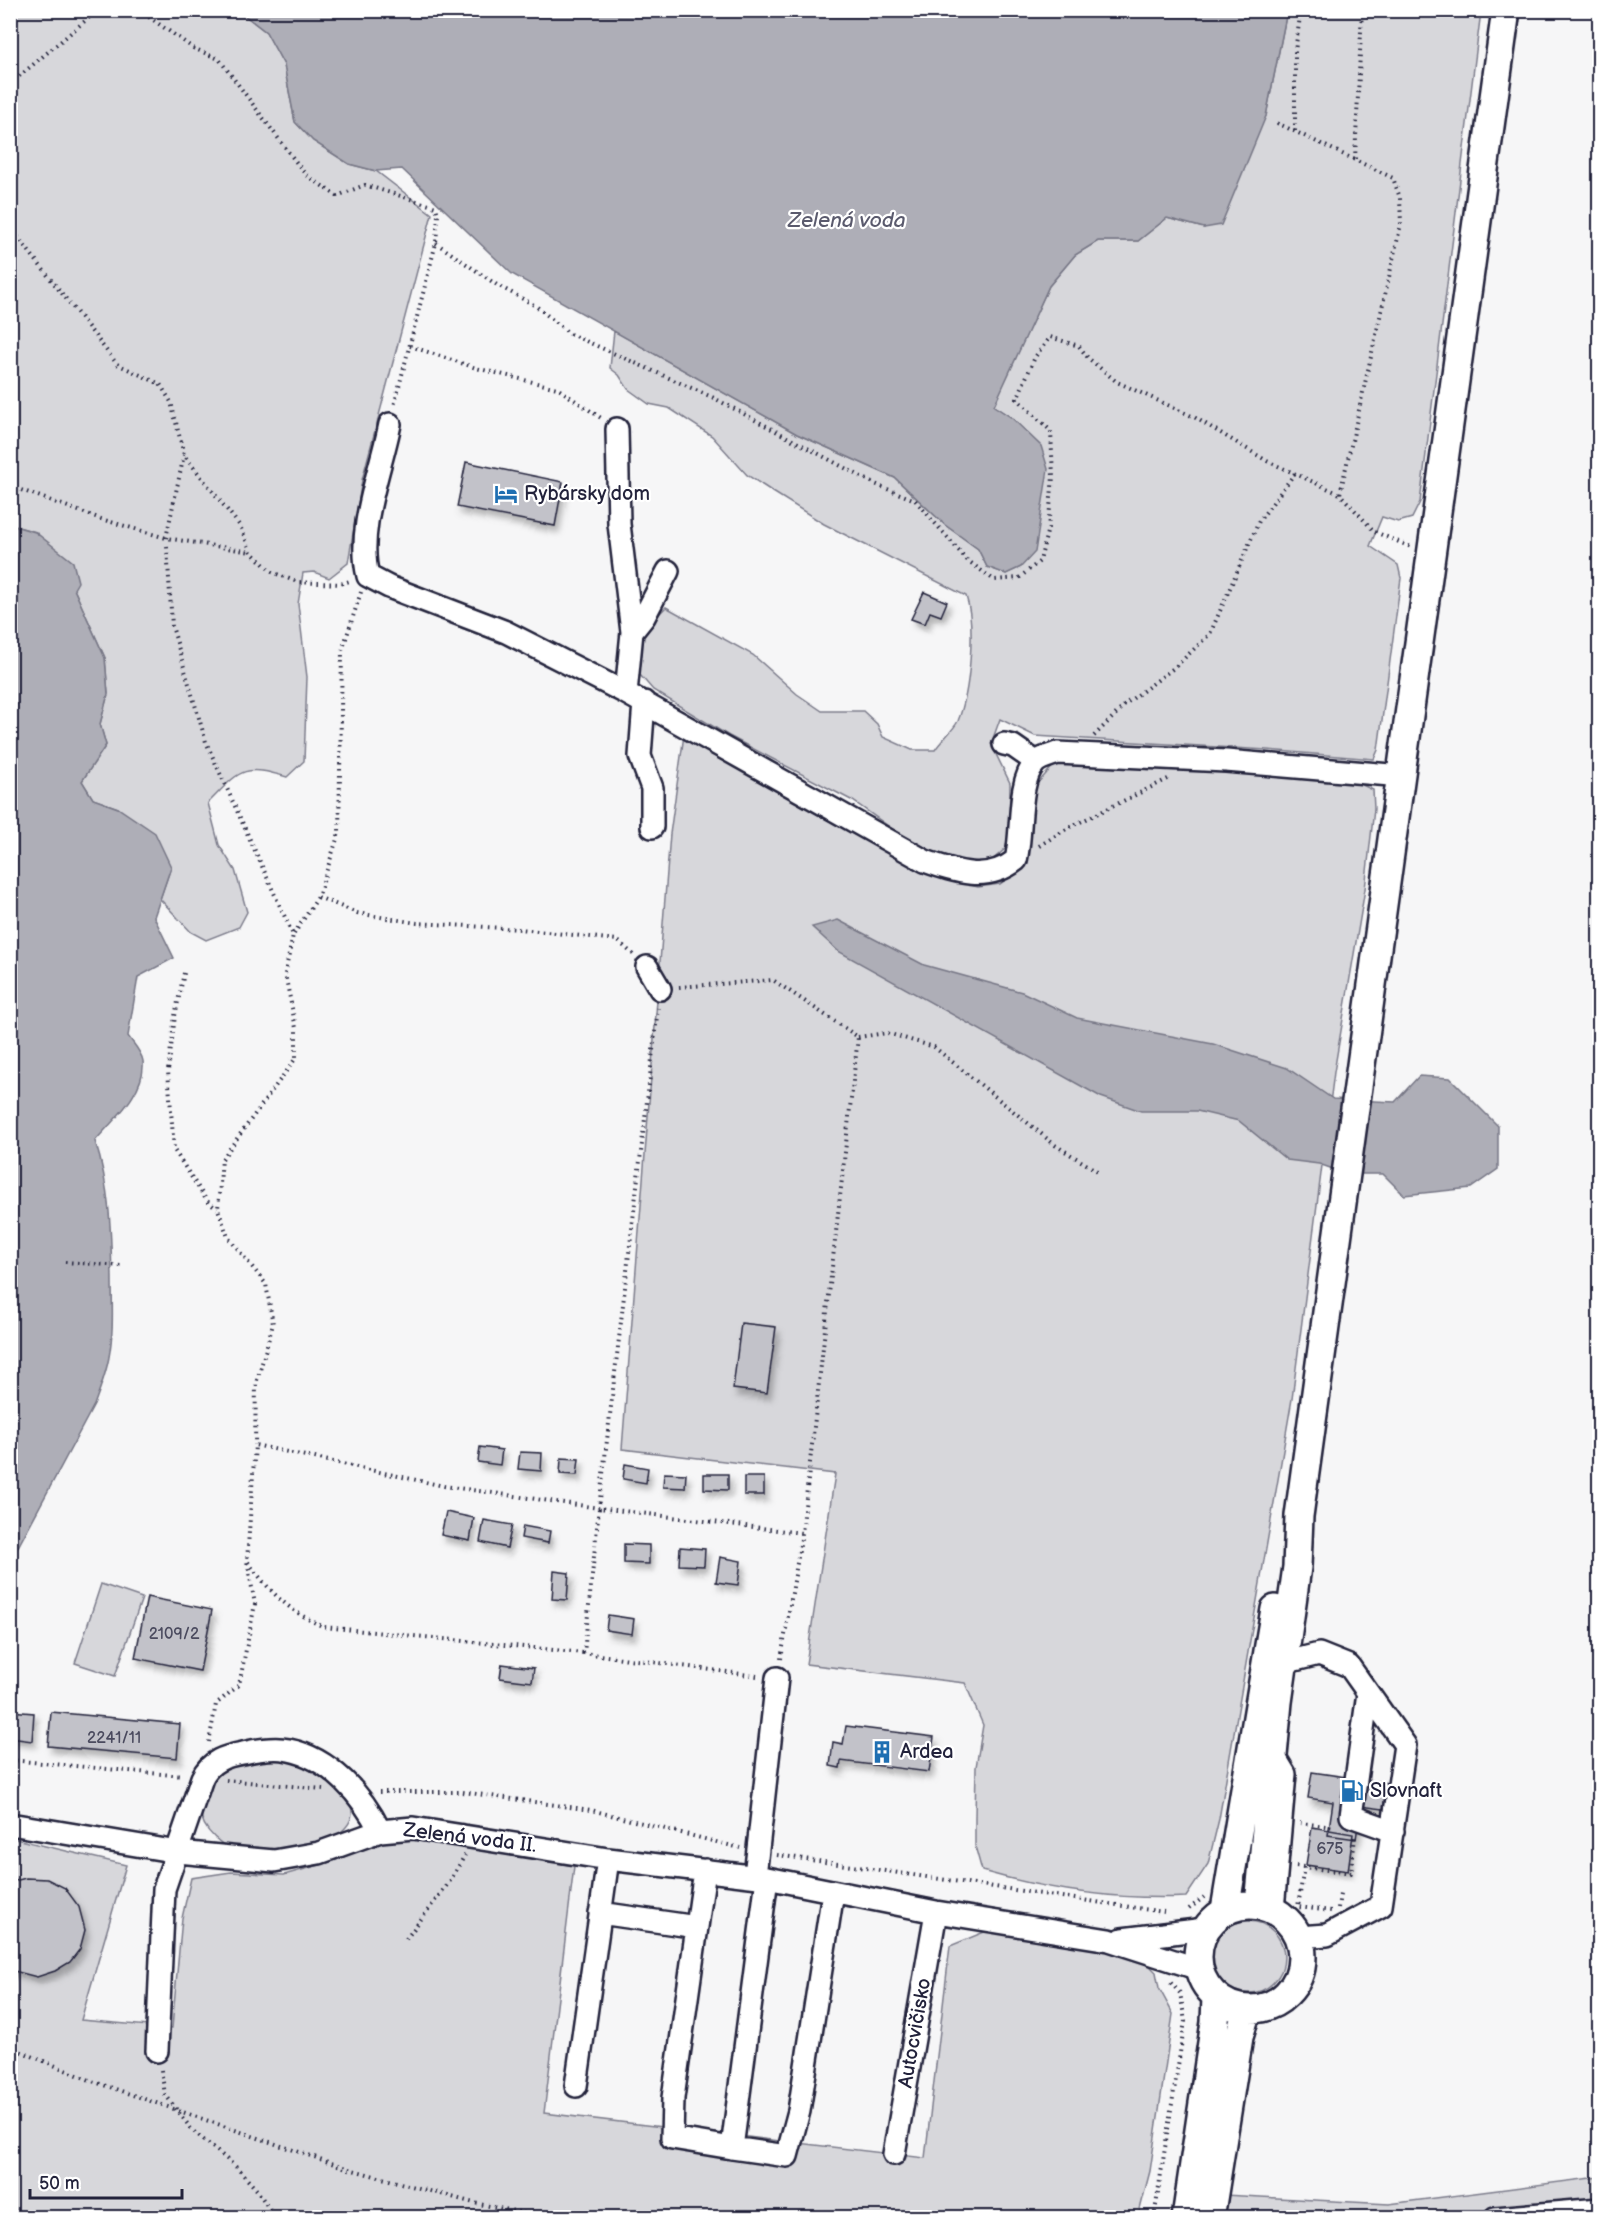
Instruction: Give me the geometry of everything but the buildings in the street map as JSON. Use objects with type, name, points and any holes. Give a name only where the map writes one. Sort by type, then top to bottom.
[{"type":"main road","points":[[1266,1907],[1273,1754],[1297,1568],[1299,1516],[1506,10]]},
{"type":"main road","points":[[1217,1901],[1266,1907],[1293,1926],[1299,1937],[1302,1963],[1293,1987],[1273,2004],[1247,2010],[1231,2006],[1216,1997],[1202,1980],[1198,1948],[1217,1901],[1269,1632],[1299,1516]]},
{"type":"main road","points":[[1186,2217],[1215,2022],[1216,1997]]},
{"type":"main road","points":[[1210,2217],[1239,2037],[1247,2010]]},
{"type":"lane","points":[[390,424],[373,494],[364,559],[368,576],[389,587],[506,632],[635,698],[925,861],[954,872],[977,875],[996,873],[1016,860],[1021,839],[1023,782],[1036,762],[1057,753],[1226,761],[1402,776]]},
{"type":"lane","points":[[617,429],[619,524],[632,632],[640,756],[652,788],[652,827]]},
{"type":"lane","points":[[632,632],[644,617],[668,571]]},
{"type":"lane","points":[[1004,744],[1013,746],[1036,762]]},
{"type":"lane","points":[[647,967],[660,989]]},
{"type":"lane","points":[[1283,1663],[1318,1654],[1349,1666],[1405,1746],[1381,1906],[1327,1935],[1299,1937]]},
{"type":"lane","points":[[732,2148],[761,1877],[777,1678]]},
{"type":"lane","points":[[1368,1693],[1351,1816],[1393,1831]]},
{"type":"lane","points":[[158,2051],[164,1889],[211,1764],[228,1755],[288,1750],[326,1767],[356,1792],[381,1831]]},
{"type":"lane","name":"Zelená voda II.","points":[[10,1824],[178,1852],[274,1861],[319,1853],[381,1831],[413,1828],[476,1836],[608,1859],[761,1877],[936,1912],[1109,1940]]},
{"type":"lane","points":[[576,2086],[608,1859]]},
{"type":"lane","points":[[705,1870],[674,2098],[672,2138],[787,2156],[799,2111],[833,1892]]},
{"type":"lane","name":"Autocvičisko","points":[[894,2154],[936,1912]]},
{"type":"lane","points":[[600,1913],[697,1927]]},
{"type":"lane","points":[[1109,1940],[1205,1929]]},
{"type":"lane","points":[[1109,1940],[1199,1969]]},
{"type":"lane","points":[[1495,2217],[1599,2209]]},
{"type":"path","points":[[84,10],[92,15]]},
{"type":"path","points":[[10,84],[92,15],[102,10]]},
{"type":"path","points":[[139,10],[193,48],[219,59],[255,104],[305,174],[337,196],[365,185],[436,207],[438,215],[436,243],[390,424]]},
{"type":"path","points":[[1295,131],[1295,51],[1301,10]]},
{"type":"path","points":[[1355,159],[1362,10]]},
{"type":"path","points":[[1277,123],[1393,178],[1400,198],[1401,224],[1340,494]]},
{"type":"path","points":[[10,227],[117,364],[160,384],[171,402],[184,455],[240,526],[251,552],[272,572],[297,582],[340,584],[368,576]]},
{"type":"path","points":[[436,243],[497,285],[536,306],[570,334],[714,398],[865,479],[915,500],[967,560],[994,580],[1019,578],[1040,561],[1048,528],[1053,477],[1051,431],[1017,399],[1035,357],[1050,337],[1079,346],[1088,358],[1117,382],[1194,417],[1267,461],[1340,494],[1375,532],[1394,542],[1432,554]]},
{"type":"path","points":[[410,346],[476,368],[557,388],[617,429]]},
{"type":"path","points":[[166,538],[184,455]]},
{"type":"path","points":[[1110,718],[1175,667],[1210,634],[1259,521],[1296,473]]},
{"type":"path","points":[[10,486],[101,519],[166,538],[251,552]]},
{"type":"path","points":[[167,547],[172,626],[206,742],[293,935]]},
{"type":"path","points":[[205,1775],[216,1704],[238,1685],[255,1604],[247,1561],[255,1445],[256,1384],[273,1324],[266,1284],[228,1238],[218,1209],[222,1159],[296,1058],[296,1028],[285,974],[293,935],[318,897],[339,833],[342,651],[368,576]]},
{"type":"path","points":[[1016,860],[1068,828],[1170,778]]},
{"type":"path","points":[[318,897],[357,913],[417,923],[520,929],[617,940],[647,967]]},
{"type":"path","points":[[184,974],[175,1016],[168,1071],[174,1150],[207,1201],[218,1209]]},
{"type":"path","points":[[584,1653],[660,989],[773,980],[858,1037],[887,1033],[934,1047],[1055,1145],[1099,1172]]},
{"type":"path","points":[[247,1561],[274,1596],[295,1614],[324,1627],[584,1653],[777,1678],[802,1533],[858,1037]]},
{"type":"path","points":[[65,1262],[122,1266]]},
{"type":"path","points":[[255,1445],[444,1486],[802,1533]]},
{"type":"path","points":[[10,1760],[205,1775],[330,1790]]},
{"type":"path","points":[[387,1792],[463,1791],[591,1810],[739,1848]]},
{"type":"path","points":[[1293,1822],[1345,1829]]},
{"type":"path","points":[[1290,1865],[1351,1873],[1356,1830]]},
{"type":"path","points":[[406,1939],[450,1881],[476,1836]]},
{"type":"path","points":[[776,1855],[1170,1913]]},
{"type":"path","points":[[1304,1867],[1298,1907],[1338,1911],[1340,1894]]},
{"type":"path","points":[[1182,1910],[1217,1901]]},
{"type":"path","points":[[1154,2217],[1185,2021],[1180,1994],[1164,1975]]},
{"type":"path","points":[[10,2047],[92,2081],[349,2169],[474,2203],[549,2217]]},
{"type":"path","points":[[158,2051],[165,2094],[192,2130],[236,2167],[258,2190],[275,2217]]},
{"type":"shaded area","points":[[10,11],[239,11],[266,32],[284,65],[295,122],[313,141],[349,164],[376,171],[432,214],[362,480],[348,563],[329,578],[314,572],[303,573],[298,604],[307,677],[304,761],[287,777],[260,771],[242,773],[227,783],[208,803],[219,845],[235,870],[247,912],[239,927],[206,940],[191,932],[160,899],[171,867],[118,808],[93,799],[82,781],[106,745],[100,724],[108,694],[105,658],[74,589],[36,532],[11,525]]},
{"type":"shaded area","points":[[1287,11],[1481,11],[1420,502],[1412,518],[1398,522],[1382,517],[1370,546],[1398,565],[1401,578],[1378,750],[1374,759],[1035,736],[1000,719],[991,744],[1010,783],[1009,838],[1006,848],[989,863],[952,859],[922,850],[853,801],[729,736],[653,690],[640,675],[637,626],[655,618],[666,607],[753,655],[797,694],[822,711],[863,711],[877,724],[883,737],[912,750],[935,750],[956,725],[962,708],[970,659],[971,624],[966,596],[824,524],[747,475],[712,436],[669,408],[649,404],[628,389],[619,375],[610,368],[614,331],[797,434],[895,478],[945,525],[978,549],[987,567],[1006,574],[1021,567],[1012,418],[993,406],[1049,286],[1075,255],[1098,241],[1138,241],[1167,218],[1204,228],[1266,116]]},
{"type":"shaded area","points":[[684,735],[935,876],[978,887],[1000,884],[1016,872],[1029,851],[1033,788],[1056,763],[1173,765],[1356,782],[1373,790],[1374,809],[1365,889],[1334,1072],[1292,1399],[1219,1819],[1208,1864],[1186,1897],[1135,1897],[1083,1892],[982,1871],[975,1846],[975,1818],[976,1767],[983,1725],[965,1683],[806,1664],[835,1474],[622,1449],[670,834]]},
{"type":"shaded area","points":[[101,1584],[142,1598],[115,1676],[75,1663]]},
{"type":"shaded area","points":[[266,1756],[289,1758],[306,1763],[322,1772],[339,1787],[351,1805],[350,1820],[340,1833],[302,1849],[259,1854],[236,1851],[214,1837],[204,1825],[201,1810],[211,1775],[226,1764]]},
{"type":"shaded area","points":[[390,1837],[487,1849],[574,1866],[544,2113],[925,2158],[950,1946],[989,1930],[1139,1955],[1156,1972],[1159,1988],[1173,2014],[1150,2171],[1138,2217],[11,2218],[11,1838],[126,1865],[81,2020],[172,2028],[182,1918],[191,1878],[231,1872],[284,1875],[334,1861]]},
{"type":"shaded area","points":[[1255,1921],[1274,1931],[1282,1943],[1284,1957],[1282,1971],[1274,1983],[1262,1991],[1241,1993],[1222,1983],[1214,1971],[1212,1950],[1222,1931],[1234,1923]]},
{"type":"shaded area","points":[[1599,2177],[1599,2217],[1221,2218],[1224,2195],[1389,2204]]},
{"type":"water","name":"Zelená voda","points":[[239,11],[1287,11],[1266,116],[1221,225],[1204,228],[1167,218],[1138,241],[1098,241],[1075,255],[1049,286],[994,406],[1012,418],[1041,446],[1048,469],[1035,552],[1021,567],[1006,574],[987,567],[978,549],[945,525],[895,478],[797,434],[512,274],[402,169],[376,171],[349,164],[313,141],[295,122],[284,65],[266,32]]},
{"type":"water","points":[[11,525],[35,532],[73,562],[78,582],[74,589],[105,658],[108,694],[100,724],[106,745],[82,781],[93,799],[118,808],[155,833],[171,867],[154,917],[174,958],[138,977],[128,1036],[142,1058],[143,1072],[127,1105],[95,1141],[107,1192],[111,1243],[111,1347],[103,1381],[94,1405],[11,1560]]},
{"type":"water","points":[[838,920],[924,965],[1022,992],[1077,1018],[1213,1044],[1287,1068],[1333,1099],[1395,1102],[1419,1076],[1450,1078],[1498,1126],[1498,1169],[1471,1188],[1404,1195],[1383,1174],[1347,1174],[1319,1164],[1287,1160],[1239,1121],[1197,1111],[1141,1111],[1101,1097],[838,951],[812,927]]},
{"type":"place","name":"Rybársky dom","points":[[506,494]]},
{"type":"place","name":"Ardea","points":[[882,1752]]},
{"type":"place","name":"Slovnaft","points":[[1352,1791]]}]
